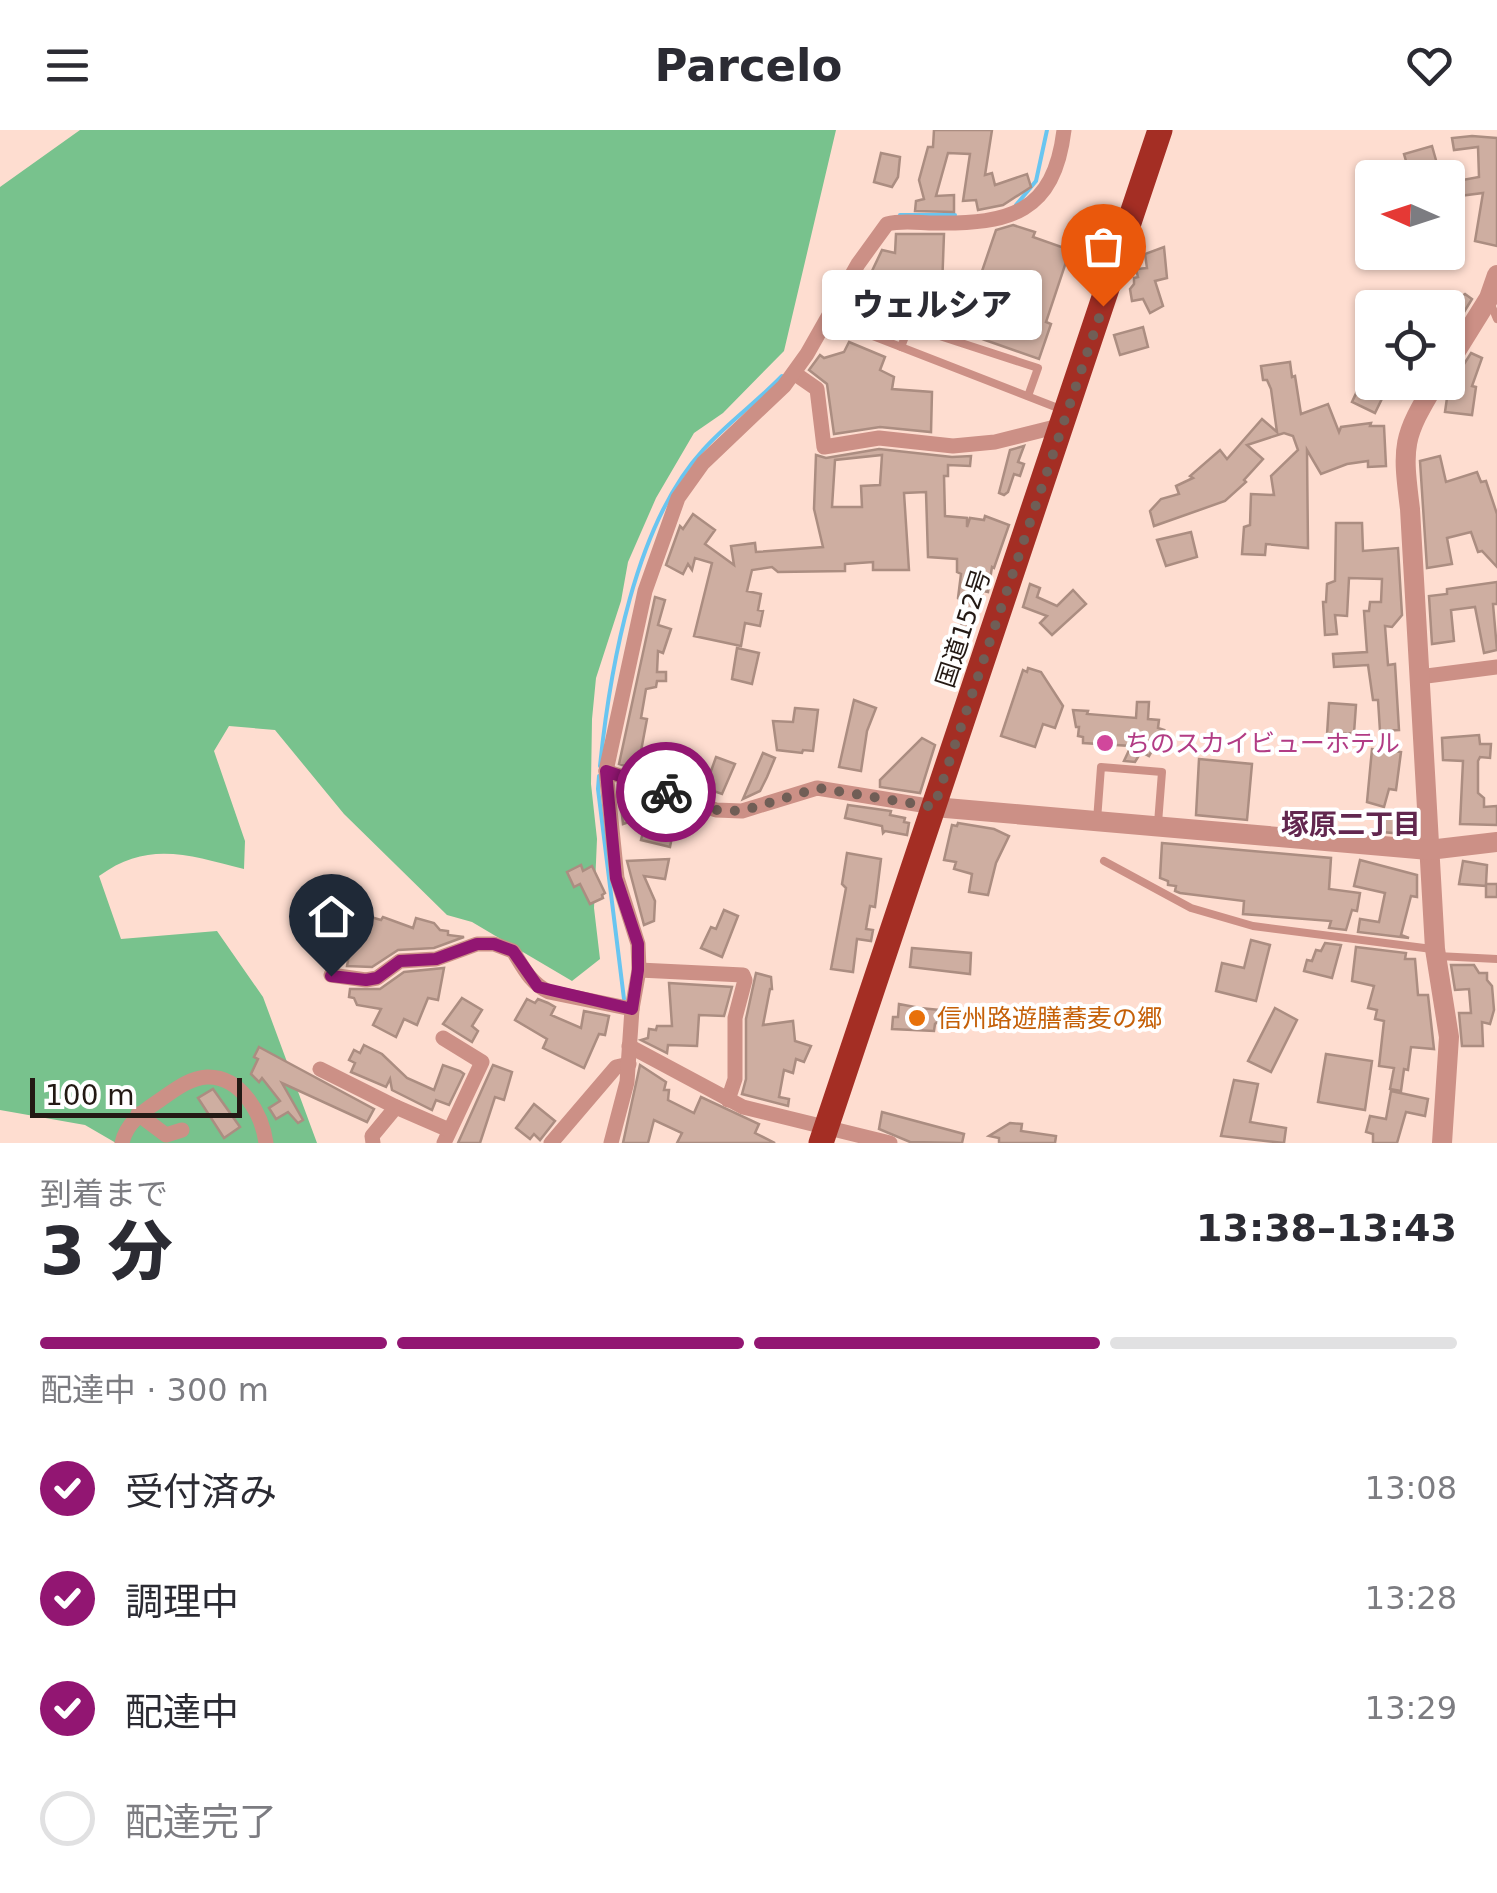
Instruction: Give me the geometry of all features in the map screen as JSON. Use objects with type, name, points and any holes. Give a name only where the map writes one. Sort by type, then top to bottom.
[{"type":"highway","name":"国道152号","points":[[823,1136],[1160,130]]},
{"type":"street","points":[[611,1143],[628,1082],[638,944],[616,878],[606,771],[645,591],[678,498],[704,462],[794,373],[858,264],[888,224],[988,221],[1017,214],[1034,203],[1053,176],[1062,151],[1060,131]]},
{"type":"street","points":[[1465,336],[1497,276]]},
{"type":"street","points":[[794,373],[817,390],[824,446],[879,438],[967,445],[994,442],[1065,418]]},
{"type":"street","points":[[1425,400],[1410,424],[1404,458],[1436,952],[1450,1036],[1442,1143]]},
{"type":"street","points":[[1419,677],[1497,667]]},
{"type":"street","points":[[606,771],[716,810],[742,811],[818,788],[934,807],[1428,850],[1497,842]]},
{"type":"street","points":[[331,976],[377,978],[400,961],[436,959],[477,944],[494,944],[513,951],[538,987],[632,1009]]},
{"type":"street","points":[[638,970],[743,974],[735,1018],[735,1079],[728,1100]]},
{"type":"street","points":[[320,1069],[446,1136],[482,1062],[443,1038]]},
{"type":"street","points":[[630,1046],[728,1100],[823,1136],[890,1143]]},
{"type":"street","points":[[550,1143],[616,1067],[629,1064]]},
{"type":"street","points":[[122,1143],[138,1114],[188,1082],[206,1077],[233,1084],[253,1106],[266,1143]]},
{"type":"street","points":[[373,1143],[372,1136],[396,1107]]},
{"type":"street","points":[[138,1114],[166,1135],[182,1130]]},
{"type":"lane","points":[[1488,298],[1497,319]]},
{"type":"lane","points":[[826,318],[1028,396],[1065,418]]},
{"type":"lane","points":[[901,347],[909,326],[1038,368],[1028,396]]},
{"type":"lane","points":[[1098,820],[1101,767],[1162,772],[1158,826]]},
{"type":"lane","points":[[1104,861],[1191,908],[1253,926],[1497,958]]},
{"type":"green space","points":[[80,130],[836,130],[784,351],[723,413],[694,433],[656,498],[628,562],[621,601],[596,678],[592,719],[591,784],[597,839],[594,908],[600,959],[572,981],[472,922],[447,915],[344,814],[275,730],[229,726],[214,751],[245,841],[244,869],[187,856],[152,854],[117,865],[99,876],[121,939],[217,931],[263,997],[317,1143],[116,1143],[85,1125],[0,1110],[0,187]]},
{"type":"building","points":[[934,130],[992,130],[985,175],[992,173],[995,185],[1027,174],[1031,187],[1003,205],[978,210],[976,200],[963,201],[970,154],[948,153],[936,196],[954,195],[954,212],[915,211],[916,201],[924,199],[919,180],[928,147],[933,147]]},
{"type":"building","points":[[1452,138],[1497,138],[1497,246],[1475,241],[1483,193],[1465,195],[1465,180],[1479,177],[1478,147],[1454,150]]},
{"type":"building","points":[[1432,146],[1436,160],[1406,160],[1404,154]]},
{"type":"building","points":[[881,153],[900,157],[898,177],[892,187],[874,182]]},
{"type":"building","points":[[1013,225],[1070,250],[1046,322],[1051,324],[1039,359],[965,332],[963,327],[996,230]]},
{"type":"building","points":[[896,234],[944,234],[942,288],[956,289],[955,319],[926,318],[930,280],[872,271],[882,250],[895,253]]},
{"type":"building","points":[[1164,247],[1167,278],[1155,281],[1163,306],[1150,313],[1143,299],[1132,301],[1130,289],[1138,277],[1136,269],[1147,268],[1145,254]]},
{"type":"building","points":[[1143,327],[1148,347],[1120,355],[1114,335]]},
{"type":"building","points":[[849,342],[885,357],[880,370],[894,377],[892,389],[932,392],[931,432],[880,427],[834,434],[827,384],[809,370],[820,355],[824,358],[844,352]]},
{"type":"building","points":[[1471,353],[1482,358],[1472,386],[1476,387],[1472,415],[1445,412],[1447,400],[1465,400],[1465,362]]},
{"type":"building","points":[[1290,362],[1301,414],[1328,404],[1339,432],[1341,427],[1371,423],[1370,426],[1384,426],[1386,466],[1368,467],[1368,461],[1321,474],[1307,450],[1308,548],[1266,544],[1265,555],[1242,554],[1244,527],[1250,525],[1251,494],[1274,495],[1271,476],[1298,450],[1293,436],[1284,433],[1247,445],[1263,459],[1225,501],[1154,526],[1150,511],[1161,499],[1179,494],[1176,486],[1193,478],[1190,476],[1220,450],[1227,459],[1262,419],[1277,432],[1271,389],[1263,380],[1261,366]]},
{"type":"building","points":[[1355,396],[1355,400],[1381,400],[1375,413],[1352,402]]},
{"type":"building","points":[[1024,446],[1018,462],[1024,464],[1020,476],[1014,474],[1008,492],[999,493],[1010,450]]},
{"type":"building","points":[[879,449],[971,456],[970,466],[948,465],[948,476],[944,476],[945,516],[967,518],[967,527],[970,518],[984,520],[985,516],[1009,525],[972,631],[961,629],[963,603],[958,598],[961,574],[957,572],[957,559],[928,557],[926,492],[904,493],[909,570],[873,570],[873,562],[845,564],[845,571],[778,572],[772,567],[752,570],[747,591],[761,594],[760,626],[745,623],[741,646],[694,636],[712,563],[695,558],[692,570],[688,564],[683,574],[666,565],[680,526],[683,529],[693,514],[715,530],[705,544],[734,565],[731,546],[755,543],[756,552],[823,547],[814,509],[816,455],[826,458]],"holes":[[[882,455],[880,485],[861,486],[862,507],[832,507],[835,460]]]},
{"type":"building","points":[[1440,456],[1446,482],[1477,472],[1481,482],[1486,481],[1497,514],[1497,567],[1482,551],[1478,552],[1471,532],[1447,538],[1452,564],[1427,568],[1420,461]]},
{"type":"building","points":[[1336,523],[1362,523],[1363,551],[1398,548],[1402,615],[1392,627],[1385,626],[1388,665],[1395,664],[1399,730],[1380,731],[1378,700],[1373,700],[1368,665],[1334,667],[1333,654],[1367,652],[1364,611],[1369,611],[1370,602],[1381,602],[1382,579],[1349,578],[1347,616],[1335,615],[1337,634],[1325,635],[1323,602],[1327,584],[1335,581]]},
{"type":"building","points":[[1191,532],[1197,557],[1166,566],[1157,540]]},
{"type":"building","points":[[1497,582],[1497,604],[1493,604],[1497,650],[1484,653],[1475,607],[1451,610],[1454,641],[1432,644],[1429,596],[1447,594],[1447,589]]},
{"type":"building","points":[[1030,584],[1040,588],[1037,597],[1057,606],[1073,590],[1086,604],[1052,635],[1040,623],[1047,616],[1023,607]]},
{"type":"building","points":[[655,597],[665,600],[658,625],[671,629],[663,653],[658,651],[657,672],[666,672],[666,681],[657,681],[656,687],[646,689],[641,718],[647,719],[638,767],[668,775],[666,780],[619,764]]},
{"type":"building","points":[[737,648],[759,653],[752,684],[732,679]]},
{"type":"building","points":[[1028,668],[1041,672],[1063,706],[1055,728],[1043,724],[1035,747],[1001,736],[1023,670],[1027,672]]},
{"type":"building","points":[[854,700],[876,708],[867,731],[861,771],[839,767]]},
{"type":"building","points":[[1137,702],[1149,702],[1148,719],[1159,720],[1158,728],[1164,730],[1149,756],[1141,752],[1135,762],[1124,761],[1131,746],[1083,743],[1083,737],[1078,736],[1073,710],[1136,718]]},
{"type":"building","points":[[1329,703],[1356,705],[1354,733],[1327,735]]},
{"type":"building","points":[[795,708],[818,710],[813,751],[777,750],[773,721],[793,722]]},
{"type":"building","points":[[1479,735],[1480,744],[1491,744],[1490,758],[1480,757],[1478,761],[1478,793],[1484,798],[1484,807],[1497,806],[1497,825],[1460,824],[1463,761],[1443,760],[1442,738]]},
{"type":"building","points":[[922,738],[935,745],[920,793],[880,787],[880,780]]},
{"type":"building","points":[[1372,749],[1401,752],[1396,790],[1389,789],[1384,807],[1367,802]]},
{"type":"building","points":[[763,753],[775,758],[767,777],[760,791],[743,799]]},
{"type":"building","points":[[716,757],[735,764],[722,794],[705,788]]},
{"type":"building","points":[[1199,759],[1252,764],[1247,820],[1196,815]]},
{"type":"building","points":[[619,788],[675,807],[670,847],[641,840],[647,816],[623,824]]},
{"type":"building","points":[[848,805],[891,811],[890,815],[905,818],[904,822],[909,823],[907,835],[883,833],[882,826],[845,818]]},
{"type":"building","points":[[1384,813],[1414,816],[1414,835],[1383,832]]},
{"type":"building","points":[[952,825],[994,829],[1009,836],[996,863],[988,895],[969,892],[972,874],[954,869],[956,862],[944,860]]},
{"type":"building","points":[[1162,843],[1331,858],[1329,889],[1360,893],[1357,911],[1352,910],[1346,930],[1329,928],[1331,921],[1243,914],[1244,901],[1180,893],[1175,891],[1176,886],[1160,878]]},
{"type":"building","points":[[847,853],[881,859],[875,907],[870,906],[866,929],[873,930],[871,941],[857,939],[853,972],[831,969],[846,888],[842,884]]},
{"type":"building","points":[[669,859],[665,879],[644,876],[655,901],[654,921],[644,925],[627,861]]},
{"type":"building","points":[[1360,860],[1417,875],[1417,897],[1411,896],[1401,935],[1409,938],[1358,932],[1360,919],[1379,922],[1385,893],[1354,886]]},
{"type":"building","points":[[1463,861],[1487,865],[1486,884],[1497,884],[1497,897],[1486,897],[1486,886],[1459,884]]},
{"type":"building","points":[[581,865],[583,871],[592,866],[605,893],[590,904],[580,884],[574,887],[567,872]]},
{"type":"building","points":[[724,910],[738,916],[722,957],[701,948]]},
{"type":"building","points":[[357,913],[413,928],[416,918],[434,923],[440,930],[448,931],[448,935],[464,937],[434,948],[398,950],[372,967],[347,966]]},
{"type":"building","points":[[1251,940],[1270,945],[1256,1001],[1216,991],[1222,963],[1244,968]]},
{"type":"building","points":[[1325,943],[1341,945],[1332,978],[1304,971],[1307,960],[1312,961],[1316,950],[1321,951]]},
{"type":"building","points":[[1356,947],[1406,953],[1405,959],[1415,959],[1418,995],[1428,995],[1434,1049],[1411,1047],[1401,1091],[1390,1089],[1394,1068],[1379,1066],[1384,1021],[1375,1019],[1377,1010],[1368,1008],[1374,986],[1352,981]]},
{"type":"building","points":[[912,948],[971,953],[970,974],[910,967]]},
{"type":"building","points":[[1451,965],[1474,965],[1479,973],[1487,973],[1494,1010],[1490,1024],[1482,1022],[1483,1046],[1462,1046],[1459,1013],[1471,1013],[1469,989],[1455,990]]},
{"type":"building","points":[[444,968],[438,1000],[428,998],[417,1025],[404,1019],[396,1037],[373,1025],[381,1009],[357,1005],[349,997],[350,989],[380,989],[404,972]]},
{"type":"building","points":[[756,973],[771,977],[763,1025],[793,1021],[795,1041],[811,1046],[804,1062],[796,1059],[793,1073],[784,1070],[779,1097],[789,1099],[788,1106],[742,1094],[746,1079],[746,1019]]},
{"type":"building","points":[[669,983],[732,987],[724,1016],[699,1015],[697,1046],[668,1045],[667,1053],[641,1040],[648,1038],[649,1029],[672,1026]]},
{"type":"building","points":[[462,998],[482,1010],[472,1026],[478,1031],[472,1042],[443,1024]]},
{"type":"building","points":[[527,999],[548,1003],[555,1007],[551,1015],[581,1028],[584,1011],[609,1016],[605,1035],[599,1034],[584,1068],[543,1048],[547,1039],[515,1020]]},
{"type":"building","points":[[899,1004],[950,1011],[935,1024],[934,1031],[892,1029]]},
{"type":"building","points":[[1275,1008],[1297,1020],[1271,1072],[1248,1061]]},
{"type":"building","points":[[364,1045],[382,1054],[407,1078],[434,1090],[443,1065],[464,1074],[449,1105],[436,1100],[432,1110],[392,1090],[390,1079],[386,1087],[351,1072],[355,1063],[349,1060],[354,1050],[360,1053]]},
{"type":"building","points":[[259,1047],[374,1109],[367,1122],[282,1083],[303,1120],[298,1123],[288,1112],[276,1119],[269,1108],[280,1101],[262,1078],[259,1082],[251,1074]]},
{"type":"building","points":[[1326,1054],[1372,1061],[1365,1110],[1318,1102]]},
{"type":"building","points":[[493,1065],[512,1072],[504,1100],[495,1097],[480,1143],[458,1143]]},
{"type":"building","points":[[640,1065],[666,1082],[668,1100],[694,1113],[701,1097],[759,1124],[755,1133],[775,1143],[677,1143],[682,1133],[654,1120],[648,1143],[623,1143]]},
{"type":"building","points":[[1234,1080],[1258,1084],[1250,1122],[1286,1128],[1284,1143],[1221,1136]]},
{"type":"building","points":[[213,1089],[240,1127],[224,1138],[198,1098]]},
{"type":"building","points":[[1391,1091],[1428,1099],[1425,1116],[1406,1112],[1397,1143],[1373,1143],[1373,1134],[1366,1132],[1370,1116],[1386,1119]]},
{"type":"building","points":[[534,1104],[555,1121],[540,1140],[534,1134],[530,1139],[516,1128]]},
{"type":"building","points":[[882,1112],[964,1134],[962,1143],[910,1142],[879,1129]]},
{"type":"building","points":[[1010,1123],[1022,1124],[1021,1131],[1056,1136],[1055,1143],[999,1143],[999,1138],[989,1136]]},
{"type":"waterway","points":[[1016,205],[1036,181],[1047,130]]},
{"type":"waterway","points":[[900,215],[955,215]]},
{"type":"waterway","points":[[600,766],[619,642],[643,557],[660,517],[679,481],[703,450],[782,376]]},
{"type":"waterway","points":[[599,776],[624,999]]},
{"type":"way so far","points":[[666,792],[716,810],[742,811],[818,788],[934,807],[1103,306]]},
{"type":"place","name":"ウェルシア","points":[[1103,306]]},
{"type":"place","name":"ちのスカイビューホテル","points":[[1105,743]]},
{"type":"place","name":"信州路遊膳蕎麦の郷","points":[[917,1018]]},
{"type":"district","name":"塚原二丁目","points":[[1351,824]]},
{"type":"route","points":[[331,976],[377,978],[400,961],[436,959],[477,944],[494,944],[513,951],[538,987],[548,992],[632,1009],[638,944],[616,878],[606,771],[666,792]]}]
